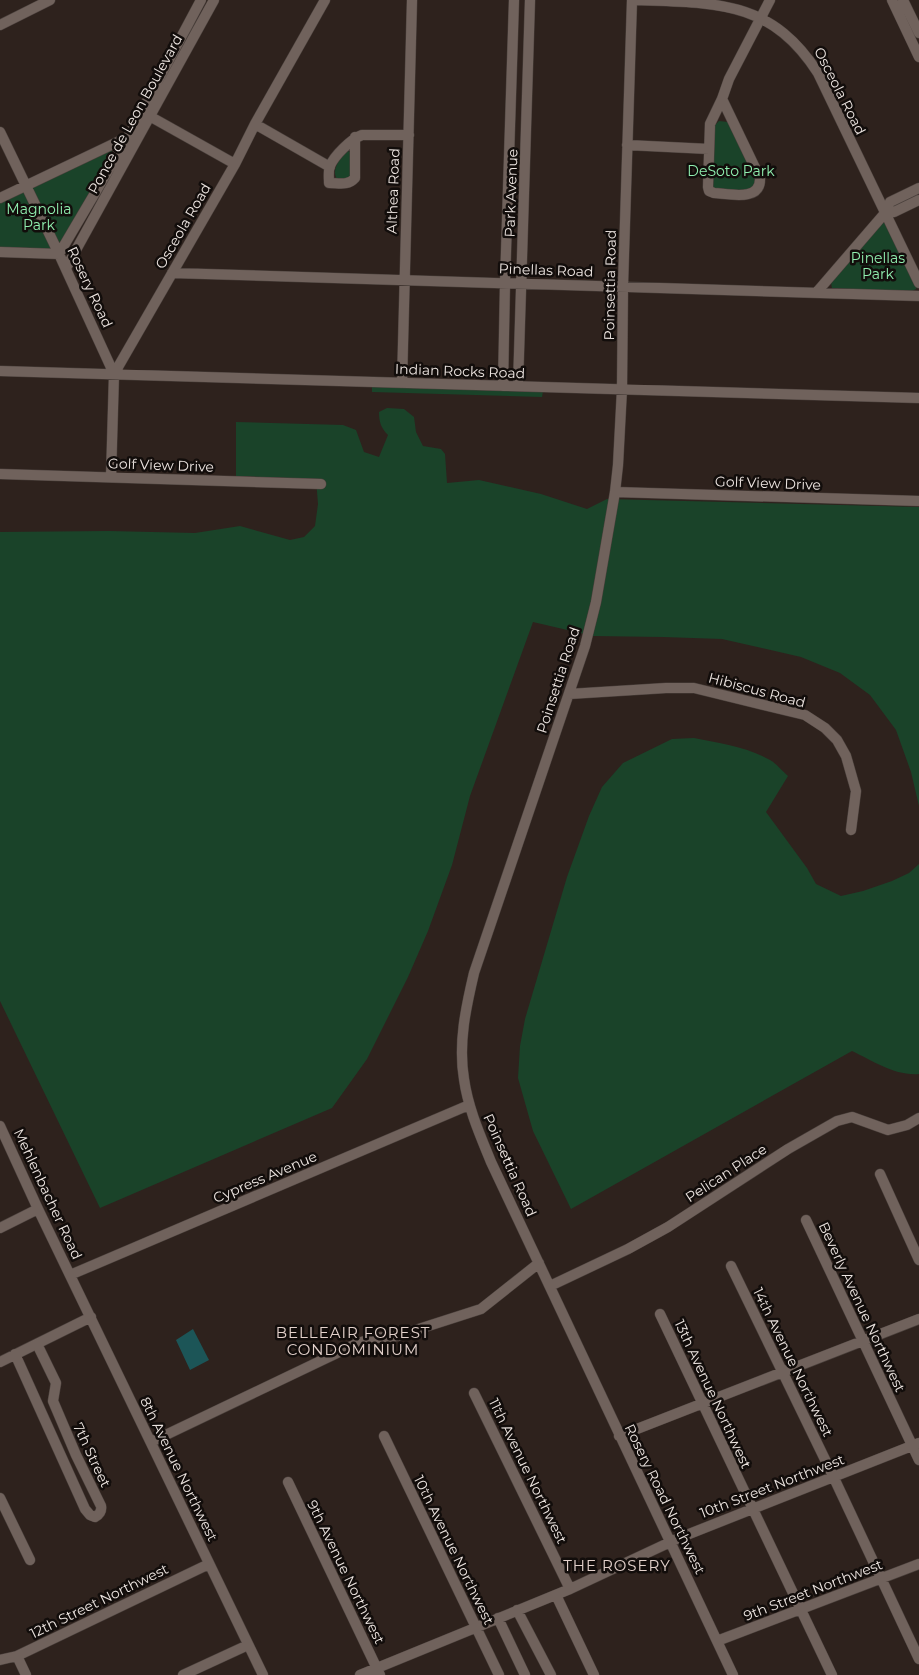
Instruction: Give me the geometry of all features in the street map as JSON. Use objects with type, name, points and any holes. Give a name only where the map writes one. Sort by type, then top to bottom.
[{"type":"street","points":[[0,25],[50,0]]},
{"type":"street","name":"Ponce de Leon Boulevard","points":[[60,254],[128,137],[201,0]]},
{"type":"street","name":"Ponce de Leon Boulevard","points":[[66,268],[214,0]]},
{"type":"street","name":"Osceola Road","points":[[111,477],[114,374],[235,164],[255,124],[325,0]]},
{"type":"street","name":"Althea Road","points":[[402,383],[412,0]]},
{"type":"street","name":"Park Avenue","points":[[503,386],[514,0]]},
{"type":"street","name":"Park Avenue","points":[[518,386],[530,0]]},
{"type":"street","name":"Osceola Road","points":[[633,0],[730,4],[746,8],[763,14],[783,28],[798,42],[818,73],[919,283]]},
{"type":"street","name":"Poinsettia Road","points":[[571,1335],[550,1286],[491,1162],[470,1105],[464,1079],[462,1057],[465,1016],[474,973],[585,646],[596,602],[615,492],[620,446],[627,145],[633,0]]},
{"type":"street","points":[[722,99],[760,178],[758,189],[749,194],[714,193],[709,191],[710,124],[729,79],[770,0]]},
{"type":"street","points":[[892,0],[919,57]]},
{"type":"street","points":[[903,0],[919,33]]},
{"type":"street","points":[[141,111],[235,164]]},
{"type":"street","points":[[255,124],[330,167]]},
{"type":"street","name":"Rosery Road","points":[[0,132],[60,254],[114,374]]},
{"type":"street","points":[[356,137],[355,178],[352,182],[346,184],[329,183],[330,167],[348,142],[356,137],[362,135],[409,135]]},
{"type":"street","points":[[0,198],[128,137]]},
{"type":"street","points":[[627,145],[709,148]]},
{"type":"street","points":[[816,293],[885,213],[890,202],[919,188]]},
{"type":"street","points":[[885,213],[894,212],[919,200]]},
{"type":"street","points":[[0,252],[60,254]]},
{"type":"street","name":"Pinellas Road","points":[[172,273],[919,296]]},
{"type":"street","name":"Indian Rocks Road","points":[[0,371],[919,398]]},
{"type":"street","name":"Golf View Drive","points":[[0,474],[321,484]]},
{"type":"street","name":"Golf View Drive","points":[[615,492],[919,501]]},
{"type":"street","name":"Hibiscus Road","points":[[569,694],[694,688],[805,715],[825,728],[837,740],[846,756],[856,791],[851,830]]},
{"type":"street","name":"Cypress Avenue","points":[[70,1275],[470,1105]]},
{"type":"street","name":"Pelican Place","points":[[550,1286],[668,1228],[788,1149],[837,1121],[852,1116],[888,1130],[907,1125],[919,1118]]},
{"type":"street","name":"Mehlenbacher Road","points":[[0,1126],[70,1275]]},
{"type":"street","points":[[880,1174],[919,1260]]},
{"type":"street","points":[[0,1228],[38,1209]]},
{"type":"street","name":"Beverly Avenue Northwest","points":[[806,1220],[862,1341],[916,1444],[919,1460]]},
{"type":"street","points":[[151,1442],[358,1343],[375,1338],[398,1336],[481,1309],[539,1263]]},
{"type":"street","name":"14th Avenue Northwest","points":[[731,1266],[919,1659]]},
{"type":"street","name":"8th Avenue Northwest","points":[[70,1275],[263,1675]]},
{"type":"street","name":"13th Avenue Northwest","points":[[660,1314],[832,1675]]},
{"type":"street","points":[[0,1362],[91,1317]]},
{"type":"street","points":[[619,1436],[919,1319]]},
{"type":"street","name":"Rosery Road Northwest","points":[[571,1335],[733,1675]]},
{"type":"street","name":"7th Street","points":[[15,1354],[85,1509],[90,1515],[98,1516],[102,1510],[101,1506],[76,1455],[53,1401],[56,1383],[37,1344]]},
{"type":"street","name":"11th Avenue Northwest","points":[[474,1392],[570,1589]]},
{"type":"street","name":"10th Avenue Northwest","points":[[384,1436],[498,1675]]},
{"type":"street","name":"10th Street Northwest","points":[[360,1675],[379,1672],[498,1618],[570,1589],[670,1542],[916,1444]]},
{"type":"street","name":"9th Avenue Northwest","points":[[288,1482],[379,1672]]},
{"type":"street","points":[[0,1498],[30,1560]]},
{"type":"street","name":"12th Street Northwest","points":[[0,1660],[17,1656],[209,1564]]},
{"type":"street","name":"9th Street Northwest","points":[[717,1641],[919,1564]]},
{"type":"street","points":[[556,1595],[594,1675]]},
{"type":"street","points":[[517,1610],[551,1675]]},
{"type":"street","points":[[498,1618],[525,1675]]},
{"type":"street","points":[[183,1675],[248,1645]]},
{"type":"street","points":[[17,1656],[26,1675]]},
{"type":"green space","name":"DeSoto Park","points":[[719,121],[728,122],[758,182],[748,192],[713,188],[714,126]]},
{"type":"green space","name":"Magnolia Park","points":[[111,148],[112,151],[62,242],[47,250],[0,248],[0,203]]},
{"type":"green space","points":[[344,152],[350,152],[351,174],[348,179],[337,179],[335,172],[337,165]]},
{"type":"green space","name":"Pinellas Park","points":[[883,222],[887,225],[917,286],[916,289],[912,291],[832,289],[831,282]]},
{"type":"green space","points":[[372,386],[543,391],[542,397],[372,392]]},
{"type":"green space","points":[[387,408],[404,409],[414,417],[416,432],[423,446],[441,449],[445,454],[447,483],[479,480],[541,494],[587,509],[607,499],[919,507],[919,806],[911,772],[896,730],[870,695],[840,673],[801,657],[722,639],[593,636],[533,622],[470,796],[452,865],[428,931],[408,977],[367,1059],[332,1108],[100,1208],[0,1001],[0,532],[109,531],[195,533],[240,526],[290,540],[304,537],[315,526],[318,504],[316,479],[236,476],[236,422],[343,425],[356,430],[364,452],[379,457],[388,435],[381,425],[379,412]]},
{"type":"green space","points":[[694,738],[752,752],[773,762],[788,776],[766,812],[807,868],[816,884],[841,896],[892,881],[909,873],[919,864],[919,1074],[901,1073],[852,1051],[571,1209],[533,1131],[518,1078],[520,1046],[525,1019],[567,877],[589,816],[602,787],[623,763],[672,739]]},
{"type":"water","points":[[193,1329],[209,1360],[190,1370],[176,1340]]},
{"type":"district","name":"BELLEAIR FOREST CONDOMINIUM","points":[[353,1340]]},
{"type":"district","name":"THE ROSERY","points":[[617,1565]]}]
